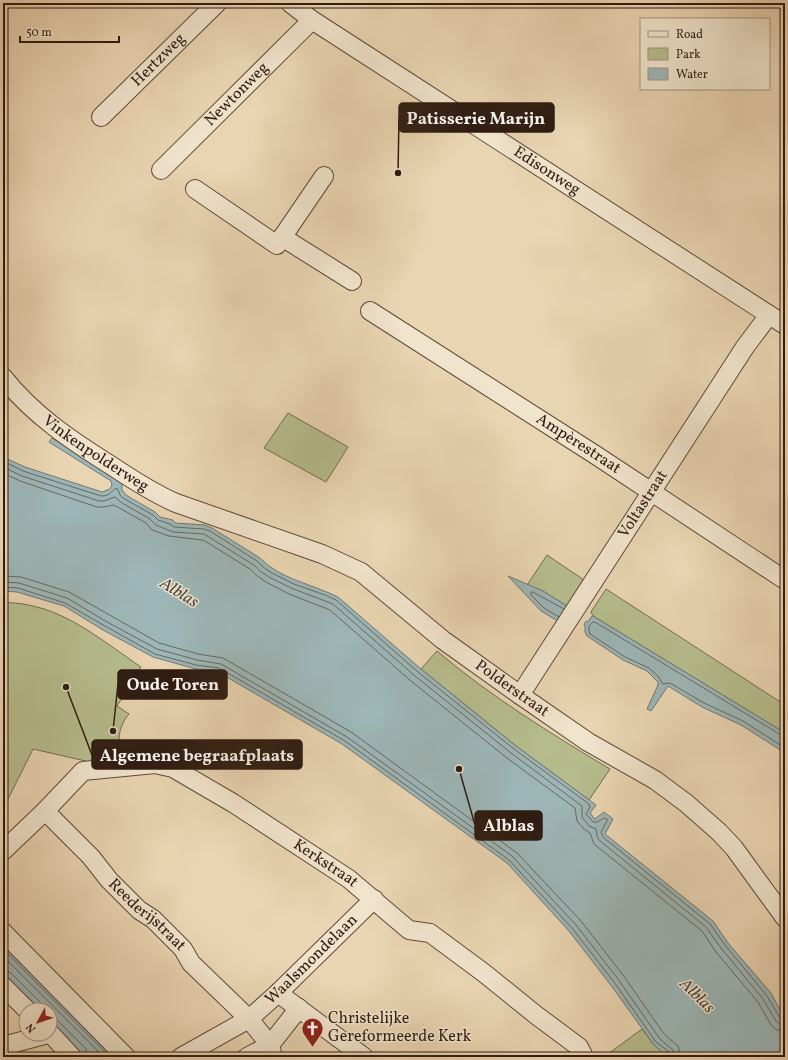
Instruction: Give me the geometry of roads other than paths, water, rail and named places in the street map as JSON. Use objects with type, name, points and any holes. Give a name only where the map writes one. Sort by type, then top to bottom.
[{"type":"street","name":"Hertzweg","points":[[101,117],[217,3]]},
{"type":"street","name":"Edisonweg","points":[[290,3],[312,20],[785,325]]},
{"type":"street","name":"Newtonweg","points":[[161,170],[312,20]]},
{"type":"street","points":[[194,189],[277,244],[324,176]]},
{"type":"street","points":[[282,237],[352,281]]},
{"type":"street","name":"Ampèrestraat","points":[[370,311],[594,454],[785,580]]},
{"type":"street","name":"Voltastraat","points":[[520,695],[745,347],[769,315]]},
{"type":"street","name":"Vinkenpolderweg","points":[[3,377],[33,410],[75,443],[154,493],[201,513]]},
{"type":"street","name":"Polderstraat","points":[[201,513],[322,554],[361,572],[443,640],[520,695],[588,742],[655,780],[686,803],[719,832],[734,848],[785,918]]},
{"type":"street","name":"Kerkstraat","points":[[3,851],[83,770],[155,764],[173,768],[233,803],[349,879],[410,930],[430,933],[579,1047],[584,1057]]},
{"type":"street","name":"Reederijstraat","points":[[45,810],[91,857],[109,880],[139,910],[153,919],[183,949],[191,963],[249,1019]]},
{"type":"street","name":"Waalsmondelaan","points":[[181,1057],[249,1019],[278,993],[374,899]]},
{"type":"street","points":[[3,932],[126,1057]]},
{"type":"street","points":[[3,986],[19,1002]]},
{"type":"street","points":[[278,993],[364,1057]]},
{"type":"street","name":"Waalsmondelaan","points":[[247,1057],[271,1051],[299,1008]]},
{"type":"street","points":[[249,1019],[271,1051]]},
{"type":"street","points":[[3,1046],[18,1042]]},
{"type":"street","points":[[58,1042],[72,1057]]},
{"type":"water","points":[[52,438],[122,483],[122,490],[126,495],[155,512],[160,517],[173,520],[175,523],[205,525],[212,528],[260,558],[277,571],[338,597],[421,669],[516,746],[596,805],[590,813],[595,819],[604,812],[613,819],[605,834],[713,921],[728,943],[771,993],[785,1019],[785,1057],[667,1057],[654,1045],[569,931],[507,863],[342,744],[218,672],[196,669],[153,657],[103,630],[64,606],[17,592],[3,591],[3,457],[25,467],[102,492],[110,489],[112,485],[111,481],[49,442]]},
{"type":"water","points":[[508,576],[543,591],[570,608],[561,623],[541,611]]},
{"type":"water","points":[[593,616],[785,733],[785,753],[741,725],[702,707],[668,686],[651,711],[647,709],[658,682],[647,671],[623,660],[587,636],[584,625],[586,621],[588,622]]},
{"type":"water","points":[[3,944],[116,1057],[81,1057],[58,1033],[58,1002],[27,1002],[3,978]]},
{"type":"place","name":"Patisserie Marijn","points":[[398,173]]},
{"type":"place","name":"Algemene begraafplaats","points":[[66,687]]},
{"type":"place","name":"Oude Toren","points":[[113,731]]},
{"type":"place","name":"Alblas","points":[[459,769]]},
{"type":"place","name":"Christelijke Gereformeerde Kerk","points":[[312,1048]]}]
